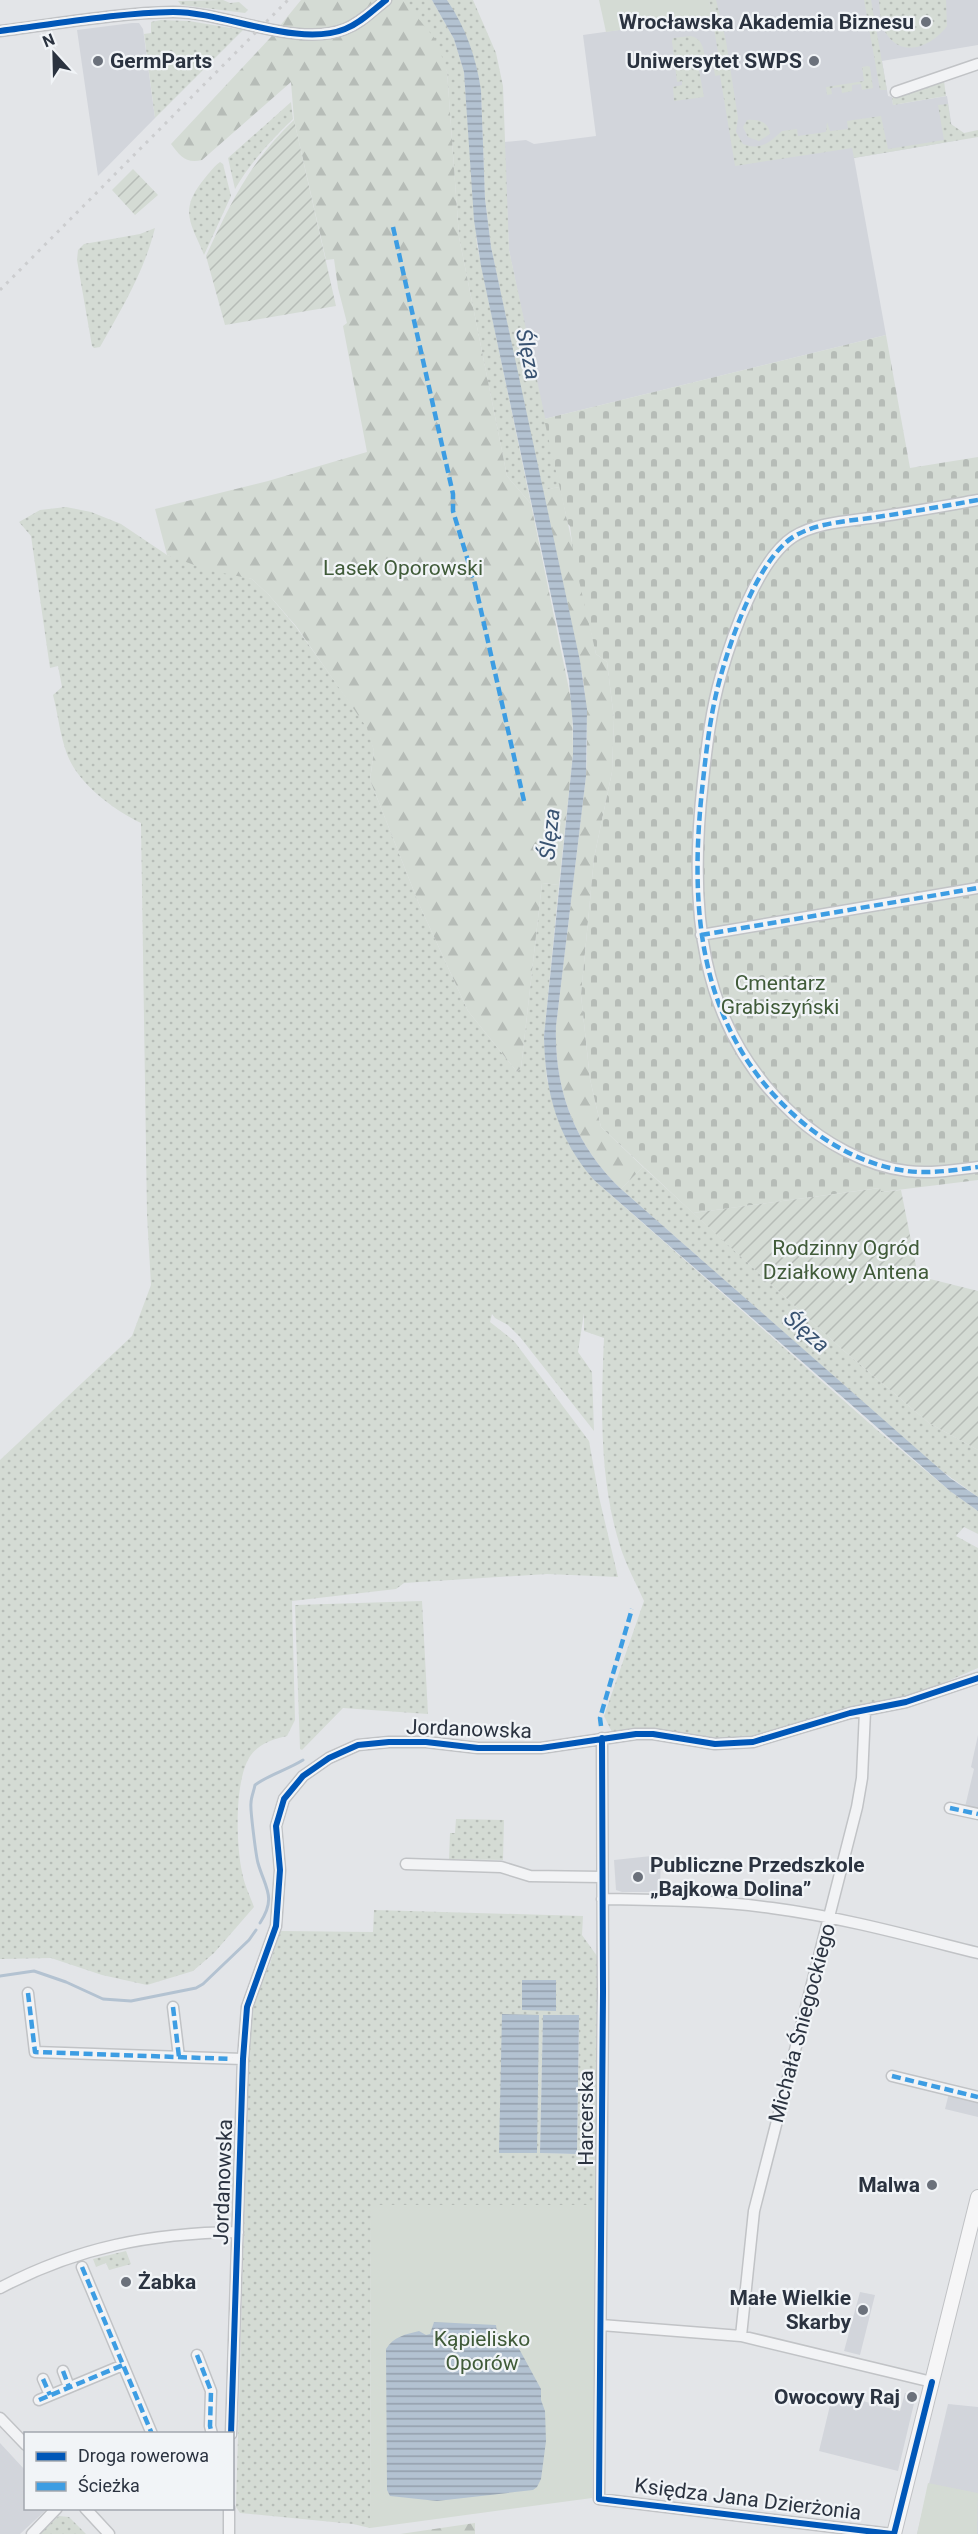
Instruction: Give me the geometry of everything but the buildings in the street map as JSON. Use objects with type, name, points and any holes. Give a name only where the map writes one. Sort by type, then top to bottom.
[{"type":"main road","points":[[893,2534],[977,2205]]},
{"type":"street","points":[[0,31],[174,12],[206,15],[281,31],[318,35],[338,32],[352,26],[386,0]]},
{"type":"street","points":[[896,92],[978,64]]},
{"type":"street","points":[[978,500],[826,525],[793,537],[778,551],[762,574],[730,641],[712,709],[696,860],[701,935],[714,991],[735,1044],[772,1094],[809,1129],[842,1149],[887,1168],[927,1172],[978,1167]]},
{"type":"street","points":[[701,935],[978,888]]},
{"type":"street","name":"Jordanowska","points":[[231,2432],[243,2059],[247,2007],[276,1926],[280,1870],[276,1826],[284,1799],[303,1776],[329,1758],[368,1743],[426,1742],[478,1748],[542,1748],[602,1738],[653,1734],[715,1744],[767,1740],[850,1713],[906,1702],[978,1678]]},
{"type":"street","name":"Michała Śniegockiego","points":[[741,2336],[754,2211],[830,1917],[862,1778],[865,1711]]},
{"type":"street","name":"Harcerska","points":[[599,2499],[602,1738]]},
{"type":"street","points":[[950,1808],[978,1814]]},
{"type":"street","points":[[406,1864],[501,1867],[530,1876],[602,1877]]},
{"type":"street","points":[[602,1899],[718,1902],[771,1907],[830,1917],[978,1953]]},
{"type":"street","points":[[29,1996],[35,2052],[243,2059]]},
{"type":"street","points":[[173,2007],[179,2057]]},
{"type":"street","points":[[892,2076],[978,2097]]},
{"type":"street","points":[[0,2288],[58,2261],[120,2243],[176,2234],[238,2232]]},
{"type":"street","points":[[82,2267],[152,2432]]},
{"type":"street","points":[[601,2325],[741,2336],[932,2382]]},
{"type":"street","points":[[197,2355],[211,2391],[212,2432]]},
{"type":"street","points":[[43,2379],[44,2397],[123,2365]]},
{"type":"street","points":[[63,2371],[69,2387]]},
{"type":"street","points":[[0,2418],[24,2443]]},
{"type":"street","name":"Księdza Jana Dzierżonia","points":[[599,2499],[893,2534]]},
{"type":"street","points":[[32,2534],[58,2510]]},
{"type":"street","points":[[87,2510],[109,2534]]},
{"type":"street","points":[[229,2510],[229,2534]]},
{"type":"shaded area","points":[[709,0],[978,0],[978,45],[882,61],[888,96],[892,97],[893,105],[947,96],[954,141],[854,158],[886,335],[544,419],[509,250],[504,142],[526,140],[534,144],[596,136],[583,35],[711,17]]},
{"type":"shaded area","points":[[139,23],[143,29],[155,118],[98,176],[77,30]]},
{"type":"shaded area","points":[[978,1735],[978,1810],[965,1807],[974,1769],[971,1767]]},
{"type":"shaded area","name":"Publiczne Przedszkole „Bajkowa Dolina”","points":[[661,1855],[660,1892],[616,1890],[614,1860]]},
{"type":"shaded area","points":[[949,2093],[978,2100],[978,2117],[945,2109]]},
{"type":"shaded area","name":"Małe Wielkie Skarby","points":[[860,2292],[875,2295],[860,2355],[844,2351]]},
{"type":"shaded area","points":[[833,2393],[900,2411],[905,2393],[916,2395],[898,2471],[819,2451]]},
{"type":"shaded area","points":[[948,2404],[978,2407],[978,2534],[917,2534]]},
{"type":"shaded area","points":[[0,2443],[24,2469],[24,2510],[46,2510],[20,2534],[0,2534]]},
{"type":"green space","points":[[223,0],[230,3],[239,2],[248,10],[245,13],[181,5],[178,1]]},
{"type":"green space","name":"Lasek Oporowski","points":[[301,0],[403,0],[436,40],[447,71],[459,237],[507,476],[531,504],[572,704],[573,754],[559,885],[542,883],[521,1068],[517,1072],[468,1011],[419,904],[370,780],[374,751],[367,728],[296,626],[252,579],[208,570],[167,555],[155,509],[268,481],[367,452],[343,326],[347,323],[338,288],[334,259],[326,260],[294,120],[291,82],[202,160],[192,161],[184,158],[171,144],[270,38]]},
{"type":"green space","points":[[403,0],[432,0],[454,39],[464,72],[477,245],[531,504],[507,476],[459,237],[447,71]]},
{"type":"green space","points":[[447,0],[473,0],[496,53],[503,86],[509,250],[560,487],[542,490],[491,247],[485,199],[481,90],[468,43]]},
{"type":"green space","points":[[599,0],[709,0],[712,17],[606,32]]},
{"type":"green space","points":[[709,0],[716,0],[726,41],[738,118],[736,132],[743,144],[760,146],[782,131],[797,129],[798,136],[826,132],[827,122],[830,131],[848,129],[847,121],[881,116],[888,149],[944,140],[938,105],[948,104],[951,124],[964,133],[978,130],[978,137],[854,158],[852,148],[735,166],[720,75],[715,76],[712,54],[718,52]]},
{"type":"green space","points":[[864,0],[871,0],[887,90],[880,90]]},
{"type":"green space","points":[[879,0],[946,0],[947,26],[927,43],[911,48],[903,47],[895,43],[885,32]]},
{"type":"green space","points":[[189,21],[243,30],[155,118],[144,34],[151,33],[151,22]]},
{"type":"green space","points":[[691,36],[700,41],[703,47],[705,57],[697,59],[704,97],[674,101],[673,87],[682,85],[682,81],[677,82],[672,41],[673,38]]},
{"type":"green space","points":[[868,66],[873,88],[862,90],[861,84],[852,85],[852,91],[842,93],[841,87],[831,88],[832,94],[827,95],[826,87],[864,81],[862,67]]},
{"type":"green space","points":[[944,81],[946,96],[893,105],[892,98]]},
{"type":"green space","points":[[291,102],[293,119],[261,152],[235,189],[228,158]]},
{"type":"green space","points":[[294,120],[336,306],[225,325],[206,256],[224,218],[253,167]]},
{"type":"green space","points":[[747,120],[762,122],[768,127],[770,134],[759,141],[748,137],[743,127]]},
{"type":"green space","points":[[220,162],[223,164],[231,196],[204,255],[192,227],[190,202],[201,183]]},
{"type":"green space","points":[[133,169],[158,195],[135,215],[112,190]]},
{"type":"green space","points":[[155,228],[145,260],[132,289],[100,347],[94,348],[77,260],[78,250],[84,244],[140,234]]},
{"type":"green space","name":"Cmentarz Grabiszyński","points":[[886,335],[910,468],[978,457],[978,1180],[881,1192],[879,1188],[693,1213],[601,1127],[590,1079],[581,995],[594,858],[612,772],[614,719],[607,662],[596,654],[574,559],[570,526],[544,419]]},
{"type":"green space","points":[[560,487],[596,654],[607,662],[614,719],[612,772],[594,858],[581,995],[590,1079],[601,1127],[643,1167],[621,1189],[591,1154],[570,1115],[556,1050],[556,1026],[586,776],[587,751],[583,678],[542,490]]},
{"type":"green space","points":[[66,507],[91,512],[121,524],[167,555],[252,579],[296,627],[368,728],[374,751],[370,780],[419,904],[468,1011],[517,1072],[521,1068],[542,883],[559,885],[544,1036],[547,1080],[594,1180],[877,1430],[950,1491],[978,1511],[978,1534],[964,1527],[956,1536],[978,1548],[978,1668],[915,1695],[759,1737],[729,1740],[649,1730],[612,1732],[604,1716],[644,1601],[620,1546],[608,1495],[602,1416],[604,1338],[584,1331],[584,1313],[578,1352],[592,1372],[594,1431],[520,1337],[492,1314],[490,1322],[514,1341],[589,1441],[599,1497],[618,1577],[547,1574],[404,1583],[396,1589],[292,1601],[295,1720],[287,1736],[272,1740],[251,1755],[245,1766],[239,1795],[240,1860],[244,1881],[254,1907],[214,1953],[193,1971],[147,1985],[102,1975],[51,1958],[0,1959],[0,1460],[132,1336],[151,1285],[147,1215],[141,823],[120,811],[88,786],[79,776],[67,754],[53,695],[62,687],[58,666],[50,668],[31,536],[19,522],[40,510]]},
{"type":"green space","points":[[643,1167],[843,1350],[929,1423],[978,1450],[978,1497],[938,1468],[621,1189]]},
{"type":"green space","name":"Rodzinny Ogród Działkowy Antena","points":[[880,1188],[881,1192],[901,1190],[918,1276],[978,1291],[978,1450],[929,1423],[843,1350],[693,1213]]},
{"type":"green space","points":[[422,1601],[428,1714],[343,1708],[302,1750],[300,1749],[295,1605]]},
{"type":"green space","points":[[456,1819],[504,1820],[503,1860],[449,1859],[450,1833],[455,1833]]},
{"type":"green space","points":[[374,1910],[583,1916],[582,1935],[597,1956],[596,2205],[371,2205],[370,2528],[353,2524],[240,2513],[236,2507],[250,2012],[262,1972],[269,1967],[280,1931],[373,1932]],"holes":[[[543,2015],[579,2016],[577,2154],[540,2153]]]},
{"type":"green space","name":"Kąpielisko Oporów","points":[[371,2205],[596,2205],[592,2498],[370,2528]]},
{"type":"green space","points":[[126,2251],[131,2264],[109,2270],[106,2263],[96,2267],[93,2259]]},
{"type":"green space","points":[[928,2483],[978,2493],[977,2534],[917,2534]]},
{"type":"green space","points":[[59,2516],[69,2517],[86,2534],[39,2534]]},
{"type":"green space","points":[[475,2523],[475,2534],[400,2534]]},
{"type":"water","points":[[432,0],[447,0],[454,11],[469,43],[479,78],[485,199],[491,247],[580,661],[587,709],[586,776],[556,1026],[559,1072],[570,1115],[591,1154],[621,1189],[950,1478],[978,1497],[978,1511],[950,1491],[594,1180],[581,1164],[562,1130],[547,1076],[544,1036],[573,754],[569,680],[481,266],[474,220],[464,72],[454,39]]},
{"type":"water","points":[[522,1980],[556,1980],[556,2011],[522,2010]]},
{"type":"water","points":[[502,2014],[539,2015],[537,2153],[499,2153]]},
{"type":"water","points":[[543,2015],[579,2015],[577,2154],[540,2153]]},
{"type":"water","points":[[434,2322],[496,2325],[497,2333],[517,2345],[541,2389],[541,2400],[545,2411],[546,2441],[541,2479],[533,2490],[437,2501],[390,2496],[387,2490],[386,2349],[396,2339],[405,2335],[419,2331],[426,2335],[430,2334]]},
{"type":"waterway","points":[[260,1923],[269,1899],[256,1852],[251,1814],[252,1796],[255,1785],[303,1760]]},
{"type":"waterway","points":[[0,1976],[34,1971],[66,1982],[103,1999],[131,2001],[196,1988],[249,1940],[256,1930]]},
{"type":"railway","points":[[0,290],[288,0]]},
{"type":"marked path","points":[[393,227],[453,494],[453,511],[475,584],[524,801]]},
{"type":"marked path","points":[[978,500],[813,528],[793,537],[780,548],[758,580],[739,620],[718,688],[703,781],[698,873],[700,917],[707,961],[718,1003],[736,1043],[761,1080],[794,1115],[832,1144],[876,1164],[916,1172],[978,1167]]},
{"type":"marked path","points":[[701,935],[978,888]]},
{"type":"marked path","points":[[601,1726],[600,1718],[632,1609]]},
{"type":"marked path","points":[[950,1808],[978,1814]]},
{"type":"marked path","points":[[28,1993],[35,2052],[232,2059]]},
{"type":"marked path","points":[[173,2007],[179,2057]]},
{"type":"marked path","points":[[892,2076],[978,2097]]},
{"type":"marked path","points":[[82,2267],[151,2432]]},
{"type":"marked path","points":[[197,2355],[211,2391],[212,2432]]},
{"type":"marked path","points":[[39,2400],[123,2365]]},
{"type":"marked path","points":[[63,2371],[69,2387]]},
{"type":"marked path","points":[[43,2379],[50,2395]]},
{"type":"cycle path","points":[[0,31],[108,17],[173,12],[215,17],[284,32],[326,34],[345,29],[356,23],[386,0]]},
{"type":"cycle path","points":[[231,2432],[243,2059],[247,2007],[276,1926],[280,1870],[276,1826],[284,1799],[303,1776],[329,1758],[358,1745],[389,1742],[426,1742],[478,1748],[541,1748],[636,1734],[653,1734],[715,1744],[753,1742],[850,1713],[906,1702],[978,1678]]},
{"type":"cycle path","points":[[602,1738],[603,1992],[599,2499],[892,2534]]},
{"type":"cycle path","points":[[894,2534],[932,2382]]},
{"type":"place","name":"Wrocławska Akademia Biznesu","points":[[926,22]]},
{"type":"place","name":"GermParts","points":[[98,61]]},
{"type":"place","name":"Uniwersytet SWPS","points":[[814,61]]},
{"type":"place","name":"Publiczne Przedszkole „Bajkowa Dolina”","points":[[638,1877]]},
{"type":"place","name":"Malwa","points":[[932,2185]]},
{"type":"place","name":"Żabka","points":[[126,2282]]},
{"type":"place","name":"Małe Wielkie Skarby","points":[[863,2310]]},
{"type":"place","name":"Owocowy Raj","points":[[912,2397]]},
{"type":"water label","name":"Ślęza","points":[[529,354]]},
{"type":"water label","name":"Ślęza","points":[[549,834]]},
{"type":"water label","name":"Ślęza","points":[[807,1331]]}]
